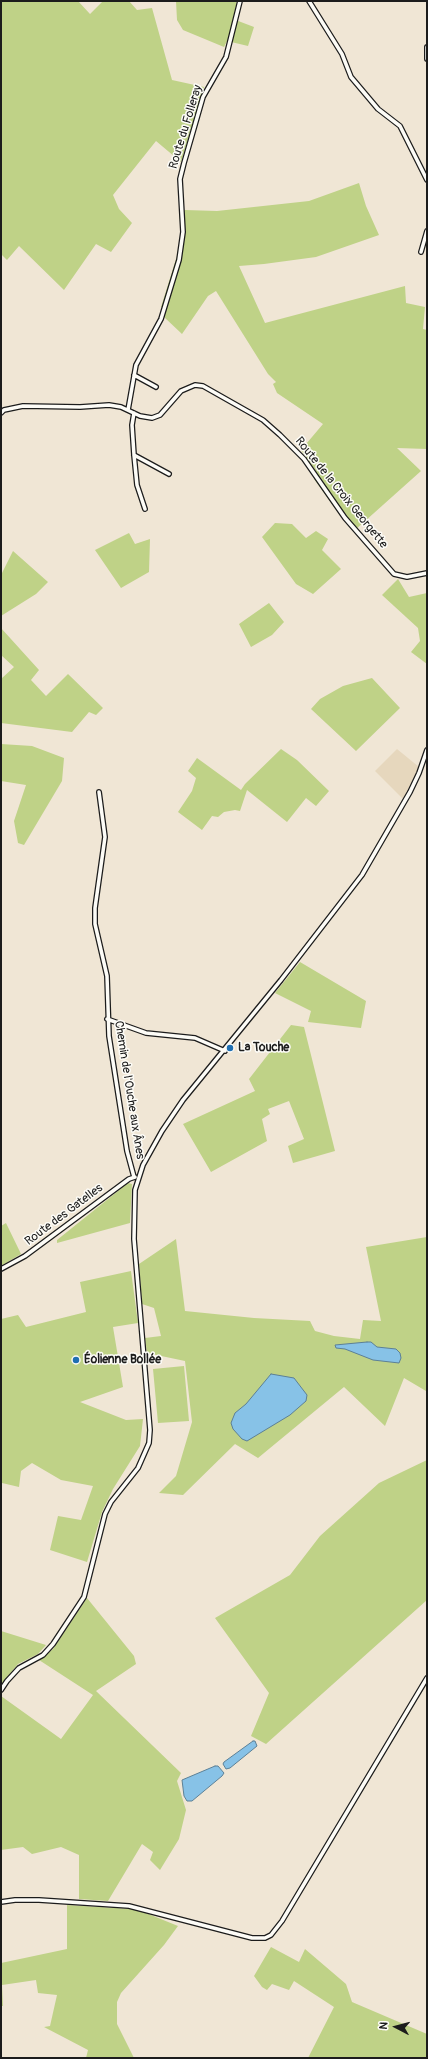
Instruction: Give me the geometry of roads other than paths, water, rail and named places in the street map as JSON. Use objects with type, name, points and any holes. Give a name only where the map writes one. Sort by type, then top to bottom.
[{"type":"street","name":"Route du Folleray","points":[[128,410],[136,365],[161,319],[179,260],[183,232],[180,179],[184,163],[203,97],[226,57],[240,1]]},
{"type":"street","points":[[309,1],[342,54],[351,77],[378,109],[400,126],[427,180]]},
{"type":"street","points":[[427,47],[427,59]]},
{"type":"street","points":[[420,252],[427,231]]},
{"type":"street","points":[[134,376],[156,387]]},
{"type":"street","name":"Route de la Croix Georgette","points":[[2,410],[23,406],[80,408],[110,405],[152,418],[160,415],[181,391],[195,385],[208,388],[232,404],[263,420],[280,435],[304,459],[345,518],[394,574],[401,577],[412,577],[427,573]]},
{"type":"street","points":[[134,413],[132,425],[134,455],[138,485],[145,509]]},
{"type":"street","points":[[134,455],[169,474]]},
{"type":"street","points":[[1,1690],[19,1668],[43,1655],[53,1644],[84,1596],[105,1514],[111,1502],[138,1468],[149,1443],[150,1430],[134,1239],[136,1177],[162,1131],[176,1110],[225,1051],[362,875],[410,792],[419,773],[427,750]]},
{"type":"street","name":"Chemin de l'Ouche aux Ânes","points":[[99,792],[105,837],[95,908],[95,924],[109,986],[107,1019],[125,1137],[136,1177]]},
{"type":"street","points":[[107,1019],[146,1033],[195,1038],[225,1051]]},
{"type":"street","name":"Route des Gatelles","points":[[1,1269],[31,1252],[129,1179],[136,1177]]},
{"type":"street","points":[[1,1902],[15,1900],[39,1900],[129,1906],[252,1938],[266,1938],[271,1935],[282,1921],[427,1678]]},
{"type":"water","points":[[371,1342],[377,1347],[396,1349],[400,1353],[401,1358],[399,1363],[373,1360],[345,1349],[336,1348],[335,1345]]},
{"type":"water","points":[[271,1374],[294,1378],[307,1395],[306,1401],[290,1415],[247,1441],[242,1439],[233,1429],[231,1423],[235,1413],[246,1404]]},
{"type":"water","points":[[255,1741],[257,1746],[230,1768],[226,1769],[223,1764],[224,1762]]},
{"type":"water","points":[[218,1766],[224,1773],[222,1776],[192,1801],[187,1801],[184,1796],[182,1780]]},
{"type":"place","name":"La Touche","points":[[230,1048]]},
{"type":"place","name":"Éolienne Bollée","points":[[76,1360]]}]
